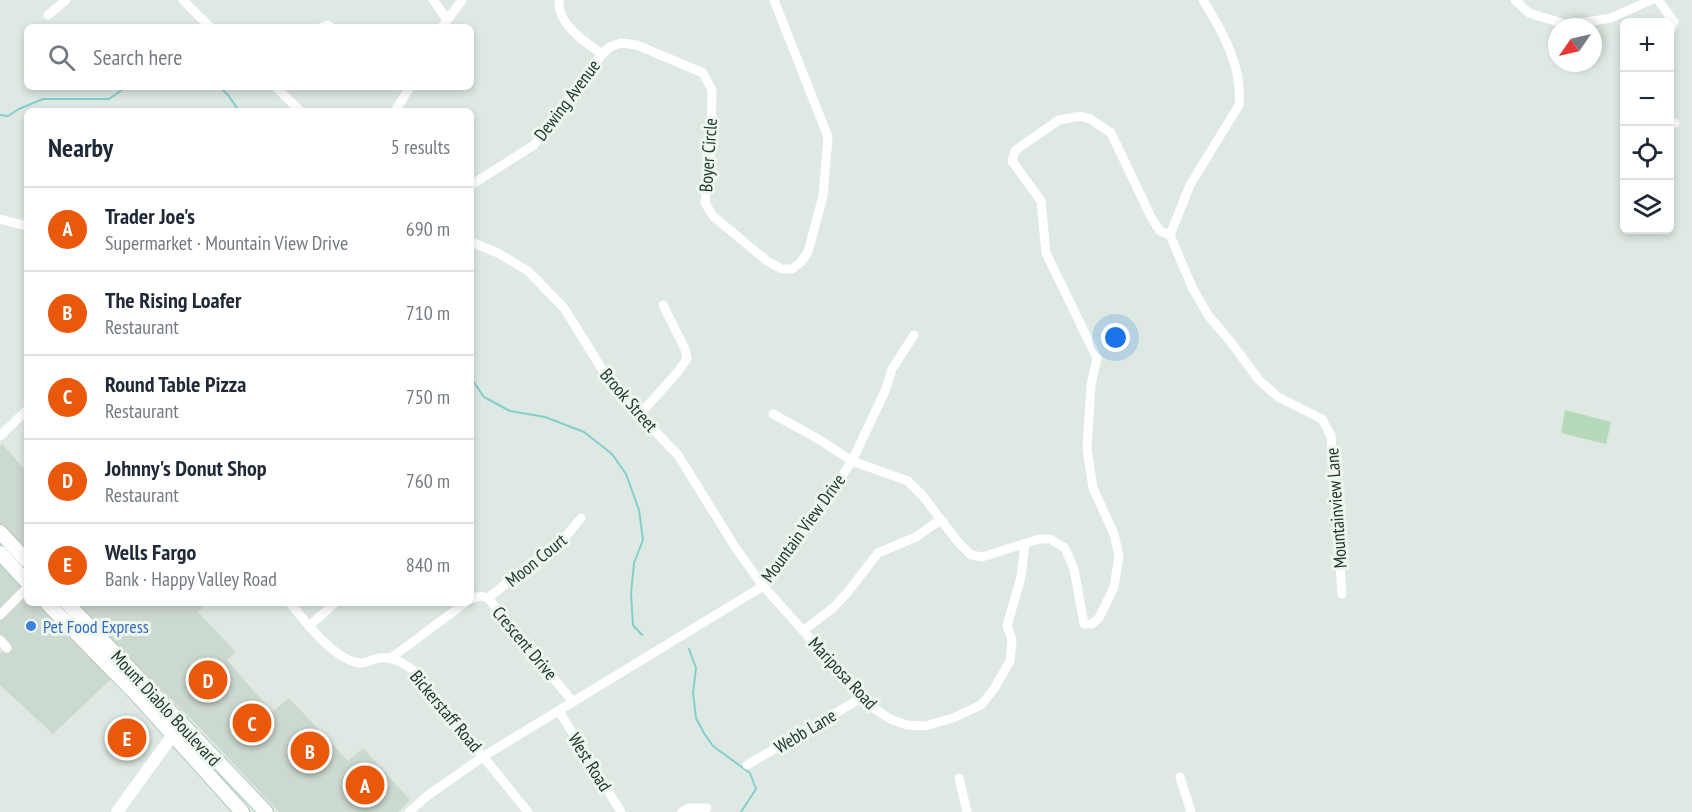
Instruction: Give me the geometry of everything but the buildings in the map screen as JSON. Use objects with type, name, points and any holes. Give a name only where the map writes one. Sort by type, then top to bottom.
[{"type":"main road","points":[[0,532],[24,558]]},
{"type":"main road","points":[[0,552],[8,552],[24,568]]},
{"type":"main road","points":[[0,552],[24,579]]},
{"type":"main road","name":"Mount Diablo Boulevard","points":[[50,606],[242,812]]},
{"type":"main road","name":"Mount Diablo Boulevard","points":[[67,606],[266,812]]},
{"type":"street","points":[[48,15],[66,0]]},
{"type":"street","points":[[183,0],[207,24]]},
{"type":"street","points":[[433,0],[445,23],[462,0]]},
{"type":"street","points":[[559,0],[564,21],[580,39],[602,54]]},
{"type":"street","name":"Boyer Circle","points":[[602,54],[610,47],[621,43],[637,45],[703,73],[712,90],[711,145],[705,203],[713,216],[766,261],[782,269],[792,268],[800,263],[808,252],[823,196],[828,137],[774,0]]},
{"type":"street","points":[[1170,235],[1190,185],[1239,105],[1240,91],[1236,69],[1220,27],[1203,0]]},
{"type":"street","points":[[1515,0],[1529,13],[1568,26],[1611,18],[1651,0]]},
{"type":"street","points":[[1658,0],[1671,18]]},
{"type":"street","name":"Dewing Avenue","points":[[474,183],[534,145],[602,54]]},
{"type":"street","points":[[278,90],[292,108]]},
{"type":"street","points":[[397,108],[408,90]]},
{"type":"street","name":"Mountain View Drive","points":[[408,812],[484,756],[763,586],[789,553],[852,461],[908,481],[971,555],[982,556],[1050,538],[1065,548],[1074,568],[1084,624],[1092,624],[1099,618],[1114,586],[1119,556],[1114,534],[1093,488],[1087,449],[1091,385],[1096,358],[1046,253],[1041,201],[1012,161],[1015,152],[1059,120],[1080,116],[1090,119],[1111,133],[1152,219],[1160,231],[1170,235]]},
{"type":"street","points":[[0,219],[24,225]]},
{"type":"street","name":"Mountainview Lane","points":[[1170,235],[1192,287],[1209,315],[1259,380],[1278,398],[1322,418],[1330,436],[1342,594]]},
{"type":"street","name":"Brook Street","points":[[474,243],[528,271],[564,308],[615,390],[678,456],[735,547],[763,586]]},
{"type":"street","points":[[640,414],[687,359],[685,349],[663,305]]},
{"type":"street","points":[[773,414],[852,461],[876,412],[892,369],[914,335]]},
{"type":"street","points":[[0,436],[24,413]]},
{"type":"street","name":"Moon Court","points":[[488,598],[567,535],[581,519]]},
{"type":"street","points":[[803,631],[834,607],[878,553],[916,537],[940,520]]},
{"type":"street","name":"Mariposa Road","points":[[763,586],[875,709],[890,719],[907,725],[925,726],[954,718],[981,705],[994,689],[1010,662],[1012,640],[1007,626],[1021,577],[1025,544]]},
{"type":"street","points":[[0,615],[24,591]]},
{"type":"street","name":"Crescent Drive","points":[[474,597],[488,598],[573,702]]},
{"type":"street","name":"Bickerstaff Road","points":[[292,606],[309,626],[348,660],[362,663],[379,657],[392,658],[413,670],[528,812]]},
{"type":"street","points":[[309,626],[332,606]]},
{"type":"street","name":"Crescent Drive","points":[[392,658],[461,606]]},
{"type":"street","points":[[0,640],[7,648]]},
{"type":"street","name":"Webb Lane","points":[[747,765],[863,697]]},
{"type":"street","name":"West Road","points":[[559,711],[621,812]]},
{"type":"street","points":[[117,812],[182,723]]},
{"type":"street","points":[[1180,777],[1191,812]]},
{"type":"street","points":[[959,778],[967,812]]},
{"type":"street","points":[[682,812],[690,808],[707,808]]},
{"type":"shaded area","points":[[2,444],[24,469],[24,548],[0,524],[0,446]]},
{"type":"shaded area","points":[[0,562],[24,587],[24,606],[43,606],[111,679],[53,734],[0,685],[0,654],[8,647],[0,637]]},
{"type":"shaded area","points":[[78,606],[203,606],[198,612],[236,652],[227,660],[272,712],[289,698],[348,761],[363,748],[410,800],[398,812],[279,812],[199,727]]},
{"type":"green space","points":[[1565,410],[1611,422],[1606,444],[1561,433]]},
{"type":"waterway","points":[[0,115],[8,116],[43,99],[109,99],[122,90]]},
{"type":"waterway","points":[[223,90],[237,108]]},
{"type":"waterway","points":[[474,382],[484,397],[510,411],[545,417],[584,432],[612,454],[626,474],[639,510],[643,540],[634,563],[631,594],[633,625],[642,635]]},
{"type":"waterway","points":[[689,649],[696,668],[693,693],[696,718],[713,746],[750,773],[756,789],[741,812]]},
{"type":"place","name":"Pet Food Express","points":[[31,626]]},
{"type":"place","name":"Johnny's Donut Shop","points":[[208,680]]},
{"type":"place","name":"Round Table Pizza","points":[[252,723]]},
{"type":"place","name":"Wells Fargo","points":[[127,738]]},
{"type":"place","name":"The Rising Loafer","points":[[310,751]]},
{"type":"place","name":"Trader Joe's","points":[[365,785]]}]
